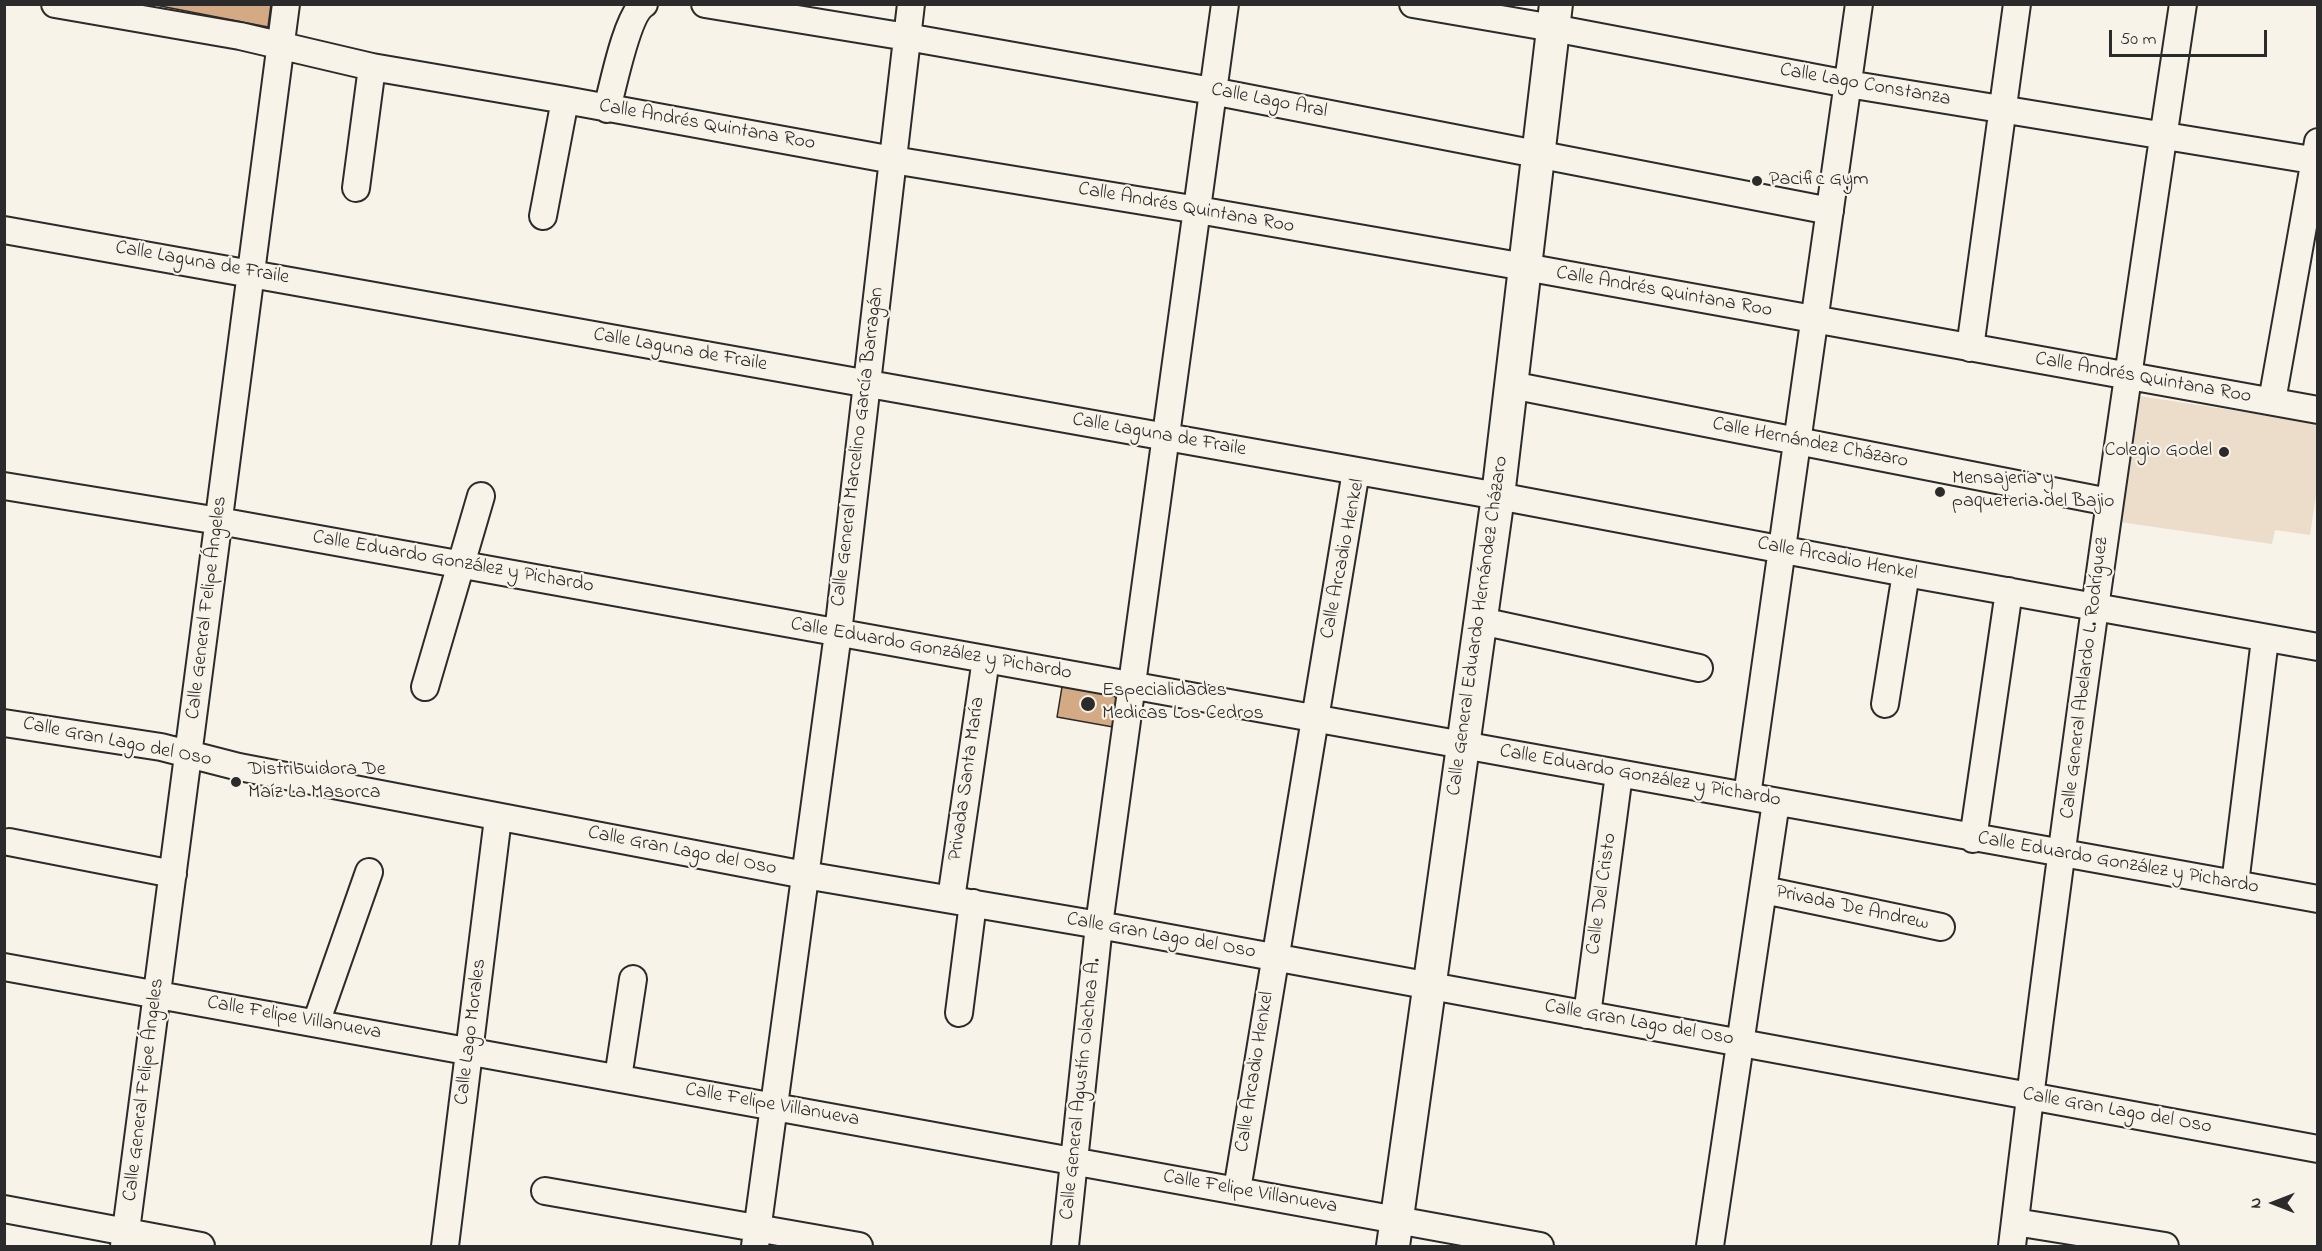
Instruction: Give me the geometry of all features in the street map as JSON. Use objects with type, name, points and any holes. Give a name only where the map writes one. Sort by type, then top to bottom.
[{"type":"main road","name":"Calle General Eduardo Hernández Cházaro","points":[[1395,1233],[1498,496],[1555,16]]},
{"type":"street","name":"Calle Andrés Quintana Roo","points":[[55,4],[143,12],[372,68],[565,100],[892,160],[1525,267],[2318,410]]},
{"type":"street","name":"Calle General Felipe Ángeles","points":[[125,1240],[286,4]]},
{"type":"street","points":[[607,109],[631,22],[638,8],[644,4]]},
{"type":"street","name":"Calle Lago Aral","points":[[705,4],[1212,91],[1830,211]]},
{"type":"street","name":"Calle General Marcelino García Barragán","points":[[756,1237],[838,633],[911,4]]},
{"type":"street","name":"Calle General Agustín Olachea A.","points":[[1065,1246],[1099,925],[1225,4]]},
{"type":"street","name":"Calle Lago Constanza","points":[[1413,4],[1555,16],[1848,84],[2163,135],[2316,154]]},
{"type":"street","points":[[1747,796],[1859,4]]},
{"type":"street","points":[[1970,348],[2017,4]]},
{"type":"street","name":"Calle General Abelardo L. Rodríguez","points":[[2013,1234],[2109,502],[2183,4]]},
{"type":"street","points":[[356,188],[372,68]]},
{"type":"street","points":[[543,216],[565,100]]},
{"type":"street","points":[[2271,402],[2316,154]]},
{"type":"street","name":"Calle Laguna de Fraile","points":[[4,230],[1356,471]]},
{"type":"street","name":"Calle Hernández Cházaro","points":[[1511,385],[2109,502]]},
{"type":"street","name":"Calle Arcadio Henkel","points":[[1237,1190],[1356,471],[2318,647]]},
{"type":"street","name":"Calle Eduardo González y Pichardo","points":[[4,486],[219,521],[1747,796],[1973,839],[2318,899]]},
{"type":"street","points":[[425,687],[481,496]]},
{"type":"street","points":[[1885,704],[1906,573]]},
{"type":"street","points":[[1973,839],[2009,591]]},
{"type":"street","points":[[1481,621],[1700,668]]},
{"type":"street","points":[[2235,884],[2265,639]]},
{"type":"street","name":"Privada Santa María","points":[[959,1013],[962,901],[986,659]]},
{"type":"street","name":"Calle Gran Lago del Oso","points":[[4,723],[141,744],[239,767],[805,875],[1099,925],[2318,1149]]},
{"type":"street","name":"Calle Del Cristo","points":[[1587,1015],[1619,774]]},
{"type":"street","points":[[1710,1246],[1776,802]]},
{"type":"street","name":"Calle Lago Morales","points":[[445,1246],[498,818]]},
{"type":"street","points":[[9,842],[173,874]]},
{"type":"street","points":[[316,1023],[369,872]]},
{"type":"street","name":"Privada De Andrew","points":[[1764,890],[1941,927]]},
{"type":"street","name":"Calle Felipe Villanueva","points":[[4,967],[1237,1190],[1395,1233],[1540,1246]]},
{"type":"street","points":[[618,1078],[633,979]]},
{"type":"street","points":[[545,1191],[756,1237],[859,1246]]},
{"type":"street","points":[[4,1209],[125,1240],[201,1246]]},
{"type":"street","points":[[2013,1234],[2165,1246]]},
{"type":"shaded area","name":"Colegio Godel","points":[[2139,396],[2317,423],[2318,482],[2310,535],[2275,530],[2272,544],[2120,522]]},
{"type":"building","points":[[150,4],[271,4],[268,27]]},
{"type":"building","name":"Especialidades Medicas Los Cedros","points":[[1063,681],[1119,691],[1113,727],[1057,717]]},
{"type":"place","name":"Pacific Gym","points":[[1757,181]]},
{"type":"place","name":"Colegio Godel","points":[[2224,452]]},
{"type":"place","name":"Mensajeria y paqueteria del Bajio","points":[[1940,492]]},
{"type":"place","name":"Especialidades Medicas Los Cedros","points":[[1088,704]]},
{"type":"place","name":"Distribuidora De Maíz La Masorca","points":[[236,782]]}]
